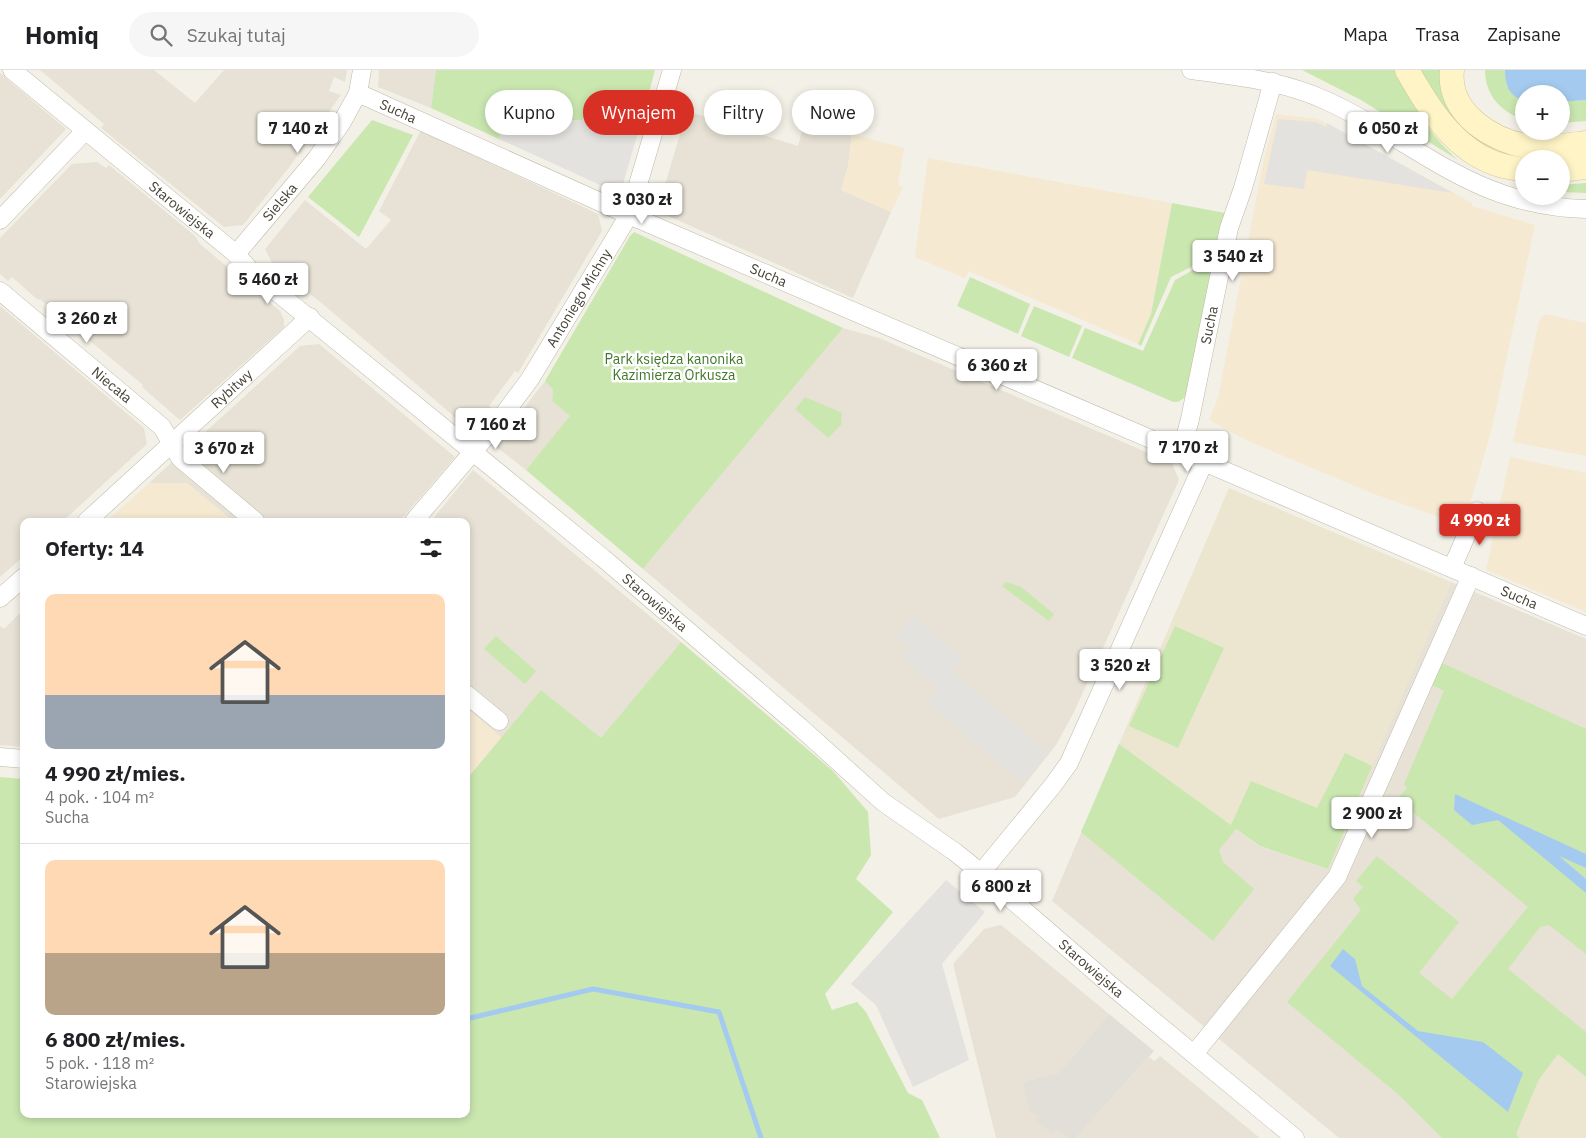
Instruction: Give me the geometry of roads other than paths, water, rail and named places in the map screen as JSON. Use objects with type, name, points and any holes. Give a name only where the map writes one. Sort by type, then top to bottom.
[{"type":"main road","points":[[1407,70],[1443,126],[1468,148],[1496,164],[1515,168]]},
{"type":"main road","points":[[1452,70],[1455,97],[1465,114],[1483,130],[1504,140],[1533,147],[1586,143]]},
{"type":"main road","points":[[1570,169],[1586,167]]},
{"type":"street","name":"Starowiejska","points":[[12,70],[236,254],[250,270],[310,317],[603,558],[883,802],[955,852],[981,873],[1295,1138]]},
{"type":"street","name":"Sielska","points":[[236,254],[317,158],[342,122],[358,92],[362,70]]},
{"type":"street","name":"Antoniego Michny","points":[[417,518],[473,453],[530,379],[629,215],[672,70]]},
{"type":"street","points":[[1191,70],[1273,82],[1328,101],[1450,172],[1494,192],[1529,203],[1586,209]]},
{"type":"street","name":"Sucha","points":[[1181,452],[1190,419],[1228,228],[1245,182],[1273,82]]},
{"type":"street","name":"Sucha","points":[[358,92],[629,215],[1586,626]]},
{"type":"street","points":[[0,220],[85,131]]},
{"type":"street","name":"Niecała","points":[[0,291],[162,427],[180,458],[251,518]]},
{"type":"street","name":"Rybitwy","points":[[90,518],[310,317]]},
{"type":"street","points":[[981,873],[1069,763],[1204,462]]},
{"type":"street","points":[[1452,568],[1477,511]]},
{"type":"street","points":[[1194,1054],[1337,877],[1471,576]]},
{"type":"street","points":[[0,598],[20,580]]},
{"type":"street","points":[[470,697],[499,721]]},
{"type":"street","points":[[0,757],[20,759]]},
{"type":"water","points":[[1505,70],[1586,70],[1586,100],[1570,101],[1570,85],[1515,85],[1515,96],[1511,93],[1506,80]]},
{"type":"water","points":[[1455,794],[1586,854],[1586,868],[1559,856],[1586,879],[1586,893],[1498,820],[1472,825],[1454,810]]},
{"type":"water","points":[[1343,949],[1355,959],[1362,986],[1418,1031],[1483,1042],[1523,1073],[1508,1112],[1330,966]]},
{"type":"waterway","points":[[470,1018],[593,989],[719,1012],[761,1138]]},
{"type":"park label","name":"Park księdza kanonika Kazimierza Orkusza","points":[[674,368]]}]
